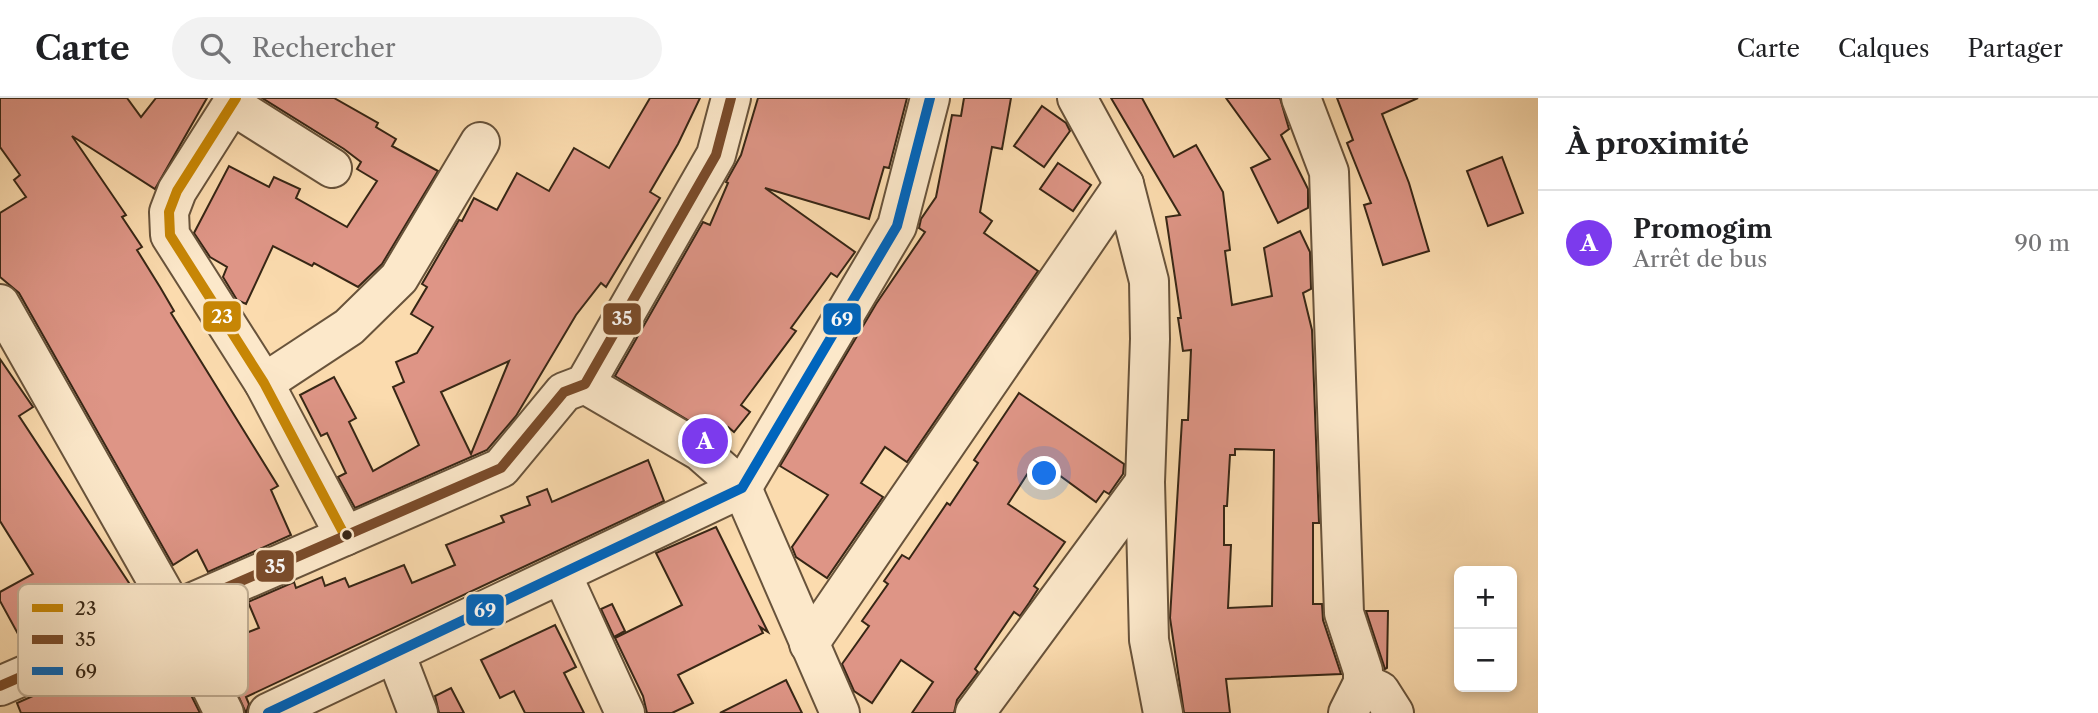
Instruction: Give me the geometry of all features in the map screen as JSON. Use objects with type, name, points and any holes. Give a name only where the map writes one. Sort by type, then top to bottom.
[{"type":"street","points":[[236,584],[501,468],[564,392],[585,384],[716,155],[731,98]]},
{"type":"street","points":[[268,713],[742,488],[897,226],[930,98]]},
{"type":"street","points":[[1077,98],[1124,184],[1149,281],[1150,339],[1145,482],[1149,640],[1163,713]]},
{"type":"street","points":[[1301,98],[1329,172],[1344,613],[1363,671],[1355,698]]},
{"type":"street","points":[[332,168],[234,102],[177,191],[169,212],[170,235],[264,383],[345,536]]},
{"type":"street","points":[[264,383],[349,327],[399,278],[480,142]]},
{"type":"street","points":[[809,644],[1124,184]]},
{"type":"street","points":[[0,304],[159,584]]},
{"type":"street","points":[[585,384],[700,451],[742,488],[840,713]]},
{"type":"street","points":[[975,713],[1145,482]]},
{"type":"street","points":[[562,575],[625,713]]},
{"type":"street","points":[[395,653],[418,713]]},
{"type":"street","points":[[1355,698],[1380,691],[1394,713]]},
{"type":"street","points":[[216,696],[224,713]]},
{"type":"building","points":[[0,98],[127,98],[141,117],[156,98],[207,98],[155,189],[72,136],[126,215],[122,217],[142,247],[137,250],[174,311],[171,313],[278,486],[271,490],[291,535],[208,572],[197,550],[173,565],[19,293],[0,277],[0,213],[26,197],[14,180],[20,175],[0,147]]},
{"type":"building","points":[[262,98],[334,98],[378,123],[376,127],[396,139],[392,146],[438,171],[382,264],[358,287],[314,263],[312,266],[273,246],[246,304],[237,300],[223,277],[227,267],[210,257],[194,233],[229,166],[269,187],[274,177],[300,189],[296,198],[347,227],[377,181],[357,169],[361,162],[344,149]]},
{"type":"building","points":[[650,98],[700,98],[678,144],[650,192],[660,198],[606,287],[601,283],[576,315],[516,416],[487,450],[355,508],[338,477],[346,473],[327,433],[321,436],[300,395],[334,377],[356,418],[349,422],[373,471],[419,445],[393,387],[404,382],[396,362],[417,353],[433,327],[411,314],[427,287],[422,284],[474,198],[497,210],[517,173],[549,191],[574,148],[609,168]],"holes":[[[509,361],[471,454],[441,392]]]},
{"type":"building","points":[[758,98],[907,98],[889,168],[884,167],[869,219],[765,188],[855,252],[837,277],[831,273],[791,328],[796,331],[741,405],[750,412],[734,432],[728,427],[719,439],[615,376],[703,222],[710,225],[728,183],[726,182],[741,155]]},
{"type":"building","points":[[964,98],[1011,98],[1002,149],[992,147],[980,212],[992,221],[984,233],[1038,271],[907,462],[885,447],[861,483],[883,497],[827,578],[796,557],[792,547],[828,495],[780,466],[876,304],[925,232],[919,228],[921,219],[936,197],[952,115],[961,116]]},
{"type":"building","points":[[1111,98],[1142,98],[1174,157],[1196,145],[1223,192],[1230,250],[1225,251],[1232,305],[1272,296],[1264,248],[1300,231],[1310,252],[1311,289],[1303,293],[1312,330],[1319,523],[1313,523],[1313,604],[1322,604],[1323,620],[1341,674],[1226,679],[1230,713],[1184,713],[1170,618],[1182,420],[1188,420],[1191,350],[1183,351],[1178,318],[1181,318],[1166,217],[1180,215]],"holes":[[[1235,449],[1274,450],[1272,606],[1228,608],[1231,545],[1224,545],[1224,506],[1227,506],[1230,455],[1235,455]]]},
{"type":"building","points":[[1226,98],[1280,98],[1289,129],[1281,135],[1308,189],[1308,208],[1278,223],[1251,168],[1270,159]]},
{"type":"building","points":[[1337,98],[1418,98],[1382,114],[1409,183],[1429,251],[1383,265],[1364,205],[1371,203],[1347,143],[1353,140]]},
{"type":"building","points":[[1042,106],[1066,123],[1070,131],[1044,167],[1014,146]]},
{"type":"building","points":[[1502,157],[1523,213],[1488,226],[1467,171]]},
{"type":"building","points":[[1058,163],[1091,185],[1073,211],[1040,189]]},
{"type":"building","points":[[0,359],[33,407],[19,416],[130,584],[18,584],[18,634],[0,601],[0,592],[33,574],[0,521]]},
{"type":"building","points":[[1019,393],[1124,464],[1123,474],[1109,494],[1104,491],[1096,502],[1037,459],[1008,504],[1065,542],[1034,586],[1038,589],[1029,603],[1020,616],[1014,612],[975,669],[978,672],[957,700],[954,713],[912,713],[933,682],[901,660],[872,703],[854,691],[842,664],[869,626],[862,621],[888,584],[884,581],[902,555],[909,559],[947,503],[950,505],[978,463],[974,460]]},
{"type":"building","points":[[648,460],[664,501],[246,697],[249,704],[246,713],[238,696],[248,696],[248,632],[259,628],[248,602],[294,582],[296,588],[322,577],[325,586],[345,578],[349,587],[404,565],[412,583],[455,565],[446,545],[504,522],[501,516],[530,505],[527,497],[547,489],[552,502]]},
{"type":"building","points":[[716,527],[768,632],[760,627],[763,633],[678,675],[693,703],[672,713],[647,713],[643,696],[615,638],[682,605],[656,553]]},
{"type":"building","points":[[612,604],[625,631],[614,637],[601,609]]},
{"type":"building","points":[[1366,611],[1388,611],[1385,669]]},
{"type":"building","points":[[555,625],[576,667],[564,673],[584,713],[525,713],[514,691],[500,698],[481,660]]},
{"type":"building","points":[[786,680],[802,713],[720,713]]},
{"type":"building","points":[[451,688],[464,713],[439,713],[435,696]]},
{"type":"building","points":[[33,696],[192,696],[200,713],[21,713],[17,703]]},
{"type":"transit line","name":"23","points":[[236,98],[177,191],[169,212],[170,235],[264,383],[345,536]]},
{"type":"transit line","name":"35","points":[[234,584],[501,468],[564,392],[585,384],[716,155],[731,98]]},
{"type":"transit line","name":"69","points":[[268,713],[742,488],[897,226],[930,98]]},
{"type":"transit line","name":"35","points":[[0,686],[18,678]]},
{"type":"place","name":"Promogim","points":[[705,441]]}]
